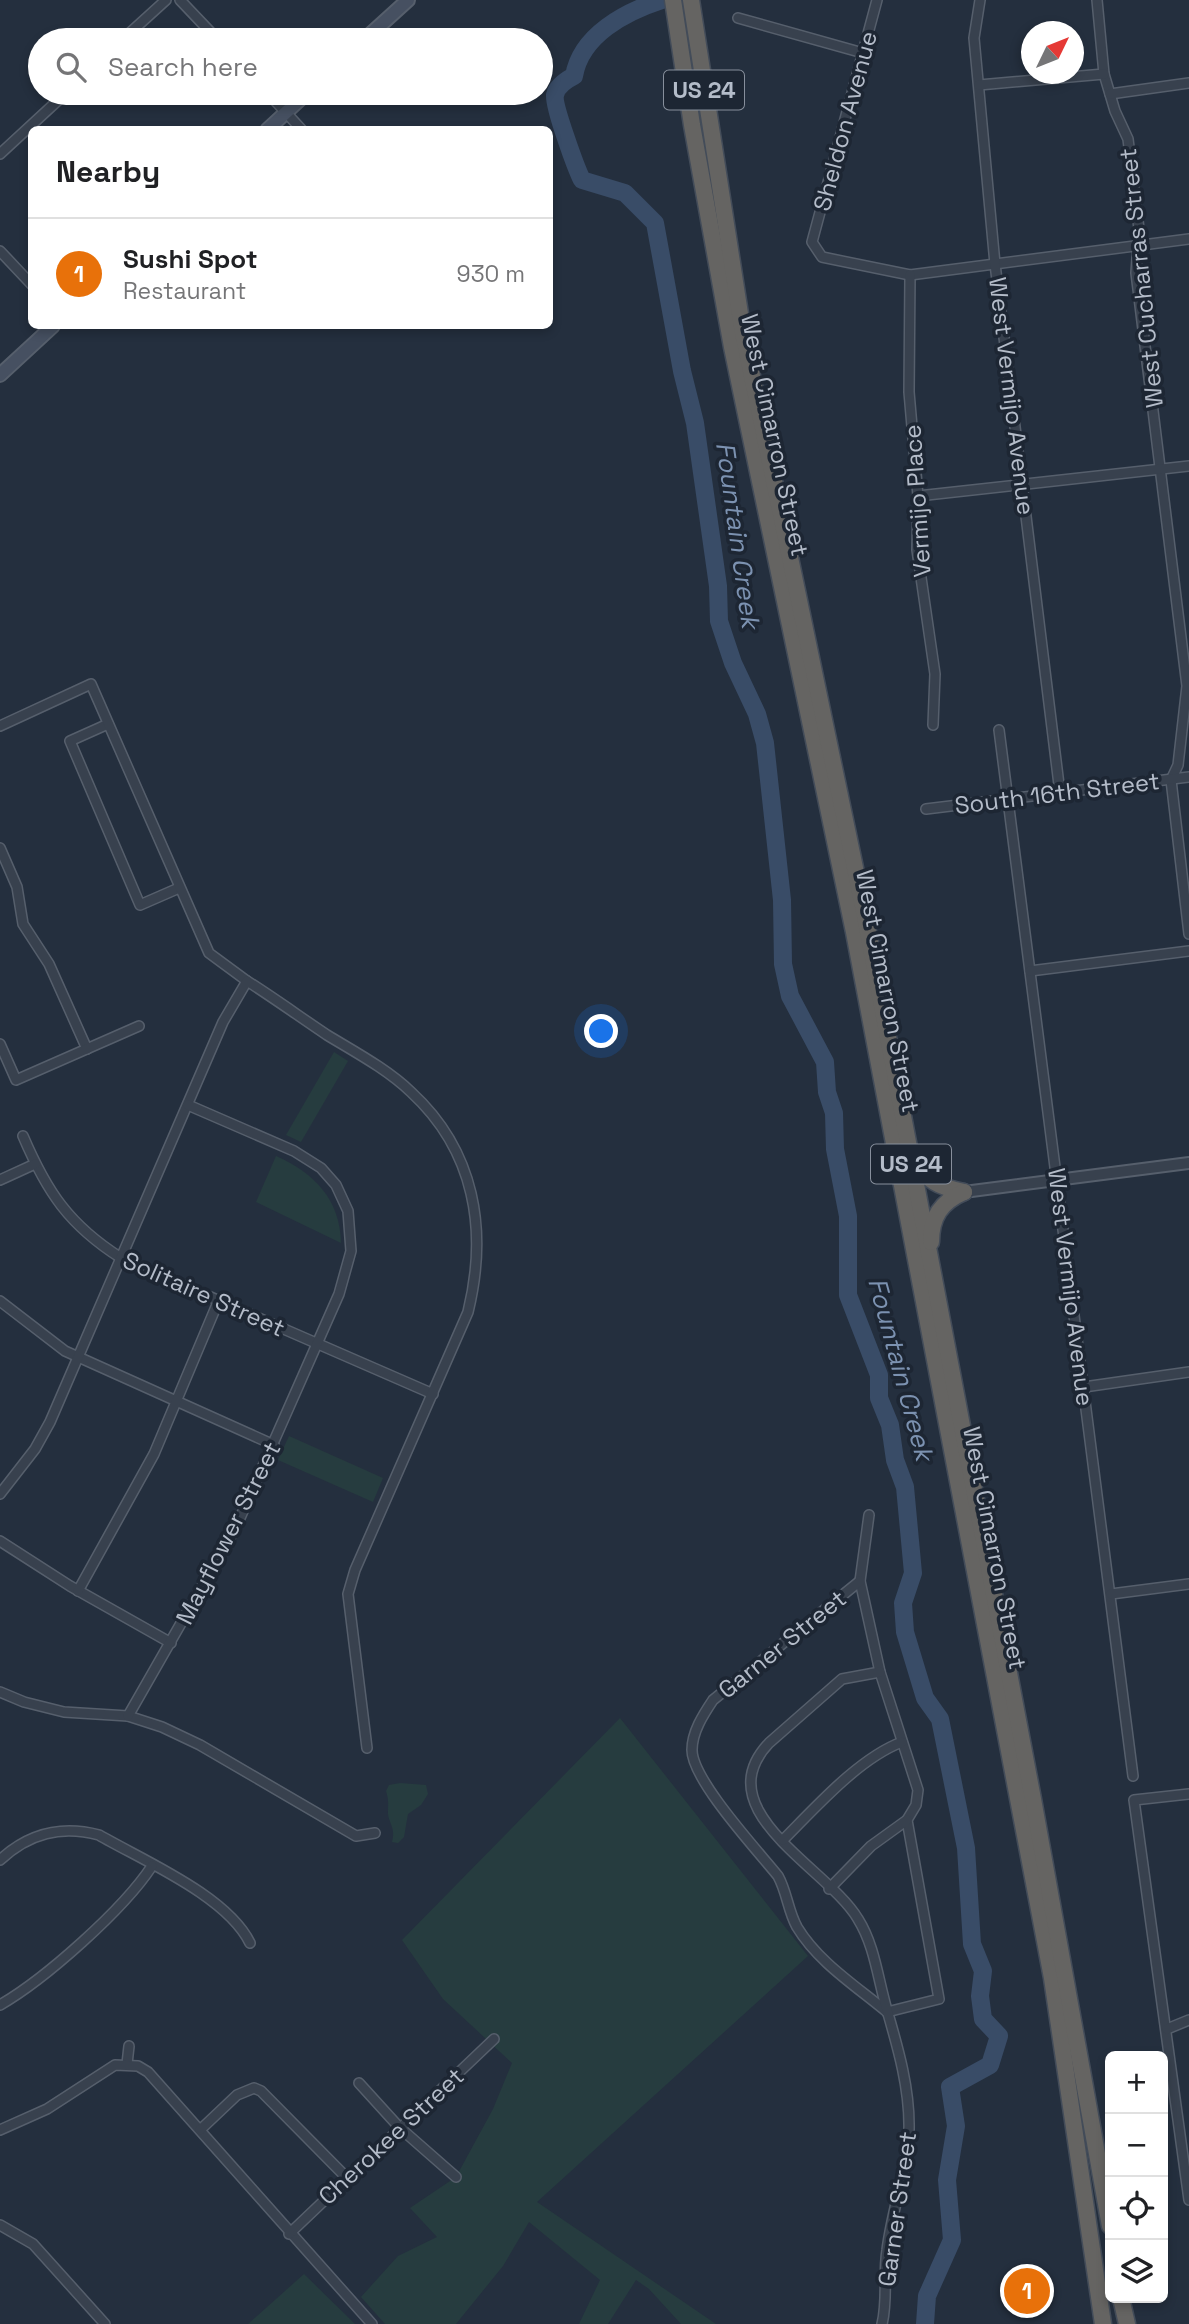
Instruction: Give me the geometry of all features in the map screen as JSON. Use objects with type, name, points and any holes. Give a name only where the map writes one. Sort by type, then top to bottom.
[{"type":"highway","name":"West Cimarron Street","points":[[673,0],[732,347],[854,932],[1052,1978],[1100,2286],[1103,2324]]},
{"type":"highway","name":"West Cimarron Street","points":[[692,8],[743,333],[864,911],[1046,1867],[1105,2199]]},
{"type":"highway","points":[[899,1098],[923,1174],[934,1184],[964,1192]]},
{"type":"highway","points":[[936,1293],[931,1241],[933,1220],[939,1208],[964,1192]]},
{"type":"highway","points":[[1100,2286],[1114,2324]]},
{"type":"highway","points":[[1123,2303],[1130,2324]]},
{"type":"main road","points":[[377,28],[408,0]]},
{"type":"main road","points":[[271,126],[294,105]]},
{"type":"main road","points":[[0,375],[50,329]]},
{"type":"street","points":[[135,28],[166,0]]},
{"type":"street","points":[[180,0],[207,28]]},
{"type":"street","name":"Sheldon Avenue","points":[[877,0],[812,243],[822,257],[910,275]]},
{"type":"street","name":"West Vermijo Avenue","points":[[980,0],[974,38],[995,264],[1060,793]]},
{"type":"street","name":"West Cucharras Street","points":[[1097,0],[1104,74],[1128,139],[1139,246],[1136,273],[1187,686],[1178,765],[1171,780],[1189,934]]},
{"type":"street","points":[[738,18],[863,52]]},
{"type":"street","points":[[979,86],[1104,74]]},
{"type":"street","points":[[1110,94],[1189,83]]},
{"type":"street","points":[[30,126],[53,105]]},
{"type":"street","points":[[279,105],[298,126]]},
{"type":"street","points":[[0,154],[28,128]]},
{"type":"street","points":[[910,275],[1189,239]]},
{"type":"street","points":[[0,251],[28,281]]},
{"type":"street","name":"Vermijo Place","points":[[910,275],[909,392],[918,496],[917,550],[935,674],[933,725]]},
{"type":"street","points":[[918,496],[1189,466]]},
{"type":"street","points":[[0,726],[91,684],[209,953],[412,1092],[445,1132],[462,1168],[479,1224],[477,1272],[468,1312],[355,1570],[348,1594],[367,1748]]},
{"type":"street","points":[[108,724],[70,741],[140,905],[179,888]]},
{"type":"street","name":"West Vermijo Avenue","points":[[999,730],[1133,1776]]},
{"type":"street","name":"South 16th Street","points":[[926,809],[1189,777]]},
{"type":"street","points":[[0,848],[17,887],[20,912],[28,936],[49,964],[87,1049]]},
{"type":"street","points":[[1030,971],[1189,951]]},
{"type":"street","points":[[0,1494],[43,1434],[223,1022],[247,981]]},
{"type":"street","points":[[0,1044],[16,1080],[139,1026]]},
{"type":"street","name":"Mayflower Street","points":[[128,1716],[236,1527],[345,1280],[351,1251],[348,1211],[336,1185],[314,1162],[188,1105]]},
{"type":"street","name":"Solitaire Street","points":[[23,1136],[35,1164],[64,1211],[88,1235],[121,1258],[433,1394]]},
{"type":"street","points":[[964,1192],[1189,1163]]},
{"type":"street","points":[[0,1180],[35,1164]]},
{"type":"street","points":[[0,1301],[39,1335],[77,1358],[274,1445]]},
{"type":"street","points":[[78,1591],[134,1496],[177,1402],[218,1302]]},
{"type":"street","points":[[1084,1387],[1189,1372]]},
{"type":"street","name":"Garner Street","points":[[869,1515],[860,1581],[880,1672],[918,1790],[916,1805],[907,1820],[939,1999],[887,2012]]},
{"type":"street","points":[[0,1541],[78,1591],[171,1643]]},
{"type":"street","name":"Garner Street","points":[[860,1581],[713,1700],[699,1723],[692,1750],[696,1770],[778,1876],[787,1892],[794,1923],[810,1948],[887,2012],[898,2047],[909,2130],[904,2175],[886,2253],[882,2324]]},
{"type":"street","points":[[1111,1594],[1189,1584]]},
{"type":"street","points":[[880,1672],[842,1679],[761,1751],[749,1787],[757,1813],[858,1918],[873,1952],[887,2012]]},
{"type":"street","points":[[0,1692],[24,1702],[64,1712],[128,1716],[162,1727],[200,1745],[356,1836],[375,1833]]},
{"type":"street","points":[[783,1840],[820,1803],[874,1758],[902,1742]]},
{"type":"street","points":[[1189,1794],[1134,1800],[1189,2200]]},
{"type":"street","points":[[829,1889],[871,1846],[907,1820]]},
{"type":"street","points":[[0,1860],[30,1838],[47,1832],[81,1830],[99,1835],[198,1893],[242,1926],[250,1943]]},
{"type":"street","points":[[0,2005],[38,1979],[71,1950],[129,1896],[152,1866]]},
{"type":"street","points":[[1167,2029],[1189,2020]]},
{"type":"street","name":"Cherokee Street","points":[[289,2234],[494,2039]]},
{"type":"street","points":[[127,2064],[129,2046]]},
{"type":"street","points":[[0,2130],[47,2109],[105,2069],[127,2064],[148,2072],[289,2234],[372,2324]]},
{"type":"street","points":[[359,2083],[399,2127],[456,2177]]},
{"type":"street","points":[[200,2130],[237,2095],[254,2088],[261,2091],[346,2178]]},
{"type":"street","points":[[0,2225],[33,2244],[105,2324]]},
{"type":"green space","points":[[334,1052],[348,1061],[301,1142],[286,1135]]},
{"type":"green space","points":[[276,1156],[302,1171],[322,1189],[336,1213],[341,1243],[256,1202]]},
{"type":"green space","points":[[289,1436],[383,1478],[373,1502],[278,1460]]},
{"type":"green space","points":[[620,1718],[808,1956],[537,2202],[716,2324],[681,2324],[649,2289],[636,2280],[608,2324],[579,2324],[600,2280],[529,2222],[503,2266],[456,2324],[385,2324],[361,2297],[398,2256],[437,2237],[410,2208],[456,2177],[493,2109],[512,2063],[443,1999],[402,1940]]},
{"type":"green space","points":[[389,1785],[426,1785],[428,1794],[421,1805],[408,1814],[404,1837],[398,1843],[392,1842],[386,1791]]},
{"type":"green space","points":[[304,2274],[355,2324],[248,2324]]},
{"type":"waterway","name":"Fountain Creek","points":[[662,0],[634,11],[595,37],[578,61],[574,76],[558,89],[555,101],[582,180],[625,193],[655,223],[682,371],[695,423],[718,586],[719,621],[733,663],[757,714],[765,743],[782,900],[783,964],[790,996],[825,1062],[827,1092],[834,1113],[835,1149],[848,1216],[848,1295],[879,1375],[879,1398],[890,1425],[895,1460],[905,1487],[913,1573],[903,1603],[905,1632],[925,1698],[940,1719],[966,1848],[972,1944],[983,1971],[980,1996],[983,2019],[999,2036],[990,2065],[950,2087],[956,2126],[947,2180],[952,2240],[927,2296],[925,2324]]},
{"type":"place","name":"Sushi Spot","points":[[1027,2291]]}]
